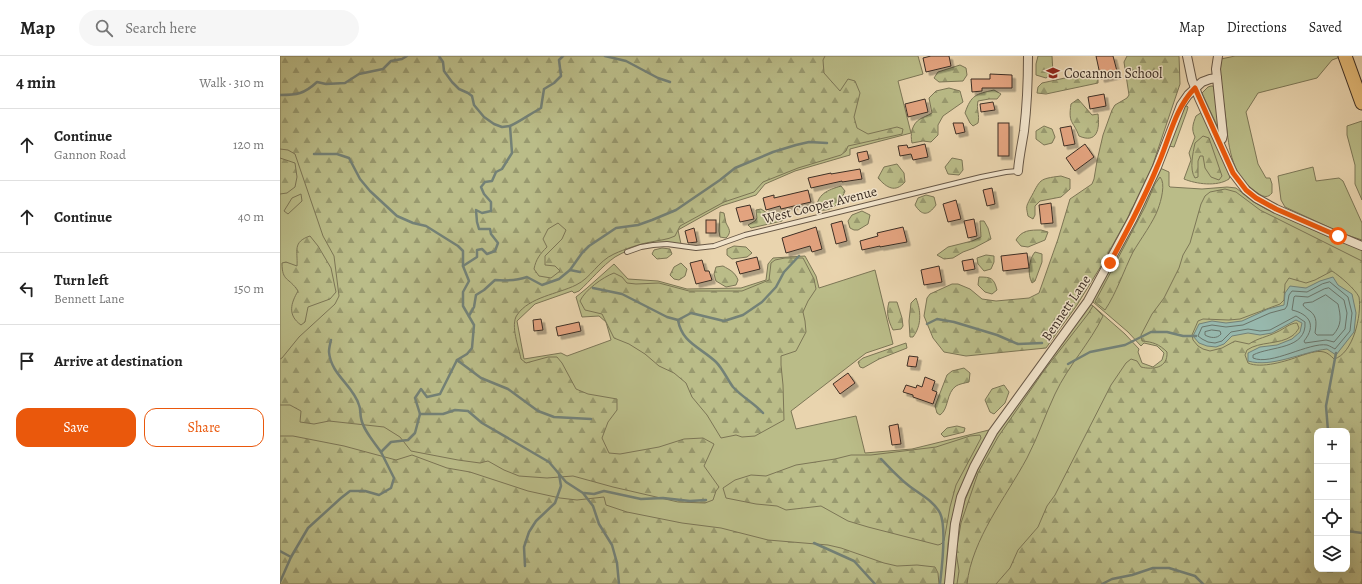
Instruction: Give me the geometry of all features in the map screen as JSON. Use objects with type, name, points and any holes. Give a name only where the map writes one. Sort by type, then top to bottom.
[{"type":"main road","points":[[1345,56],[1362,103]]},
{"type":"street","points":[[1018,171],[1028,87],[1028,56]]},
{"type":"street","points":[[1187,56],[1195,88],[1233,173],[1246,190],[1256,198],[1305,222],[1362,246]]},
{"type":"street","points":[[1218,56],[1216,69],[1224,135],[1219,141]]},
{"type":"street","name":"Bennett Lane","points":[[949,584],[954,524],[961,497],[974,467],[993,432],[1088,301],[1133,218],[1157,168],[1181,105],[1188,95],[1202,82],[1217,78]]},
{"type":"lane","name":"West Cooper Avenue","points":[[627,252],[641,247],[667,244],[696,248],[714,246],[745,235],[799,221],[981,177],[1018,171]]},
{"type":"green space","points":[[280,56],[918,56],[923,74],[898,81],[911,133],[850,149],[850,155],[795,171],[765,184],[756,195],[721,206],[678,230],[681,244],[647,246],[622,253],[615,257],[579,291],[574,293],[572,291],[535,304],[517,321],[524,359],[561,353],[567,356],[611,340],[606,322],[599,316],[582,317],[576,297],[614,264],[628,279],[658,281],[687,289],[741,288],[766,280],[768,264],[773,258],[805,256],[816,276],[819,288],[875,270],[893,344],[866,353],[791,411],[796,429],[856,416],[865,453],[912,449],[989,430],[971,466],[951,522],[945,584],[280,584]]},
{"type":"green space","points":[[280,56],[825,56],[823,60],[824,73],[840,91],[848,79],[855,81],[860,93],[854,117],[857,128],[868,134],[897,127],[903,129],[902,134],[848,146],[846,151],[841,155],[798,168],[763,182],[754,192],[724,202],[680,226],[675,236],[637,245],[608,257],[581,282],[536,300],[522,309],[517,315],[514,325],[521,359],[526,363],[548,357],[557,357],[562,363],[576,389],[588,394],[617,399],[617,410],[608,422],[602,438],[609,453],[620,454],[659,447],[684,439],[703,438],[714,444],[704,466],[719,487],[713,500],[705,503],[678,502],[573,476],[547,478],[519,476],[488,461],[480,463],[411,451],[400,437],[384,427],[329,421],[314,424],[300,422],[301,411],[290,405],[280,405],[280,359],[299,337],[335,304],[339,296],[334,256],[323,236],[295,154],[288,150],[280,149]],"holes":[[[558,223],[566,230],[562,239],[545,256],[545,265],[555,266],[560,271],[551,278],[539,276],[534,269],[536,262],[547,247],[543,239],[548,229]]]},
{"type":"green space","points":[[1038,56],[1052,56],[1053,73],[1046,78],[1036,75]]},
{"type":"green space","points":[[1127,56],[1179,56],[1180,84],[1152,167],[1127,219],[1077,305],[1046,348],[966,356],[944,352],[933,338],[924,316],[927,298],[930,294],[952,284],[958,284],[970,289],[982,299],[996,301],[1029,298],[1039,293],[1070,199],[1092,184],[1103,135],[1112,110],[1115,105],[1127,98],[1129,95],[1124,62]]},
{"type":"green space","points":[[1235,56],[1340,57],[1332,60],[1317,78],[1258,93],[1246,112],[1258,164],[1266,178],[1270,178],[1272,184],[1272,193],[1267,196],[1259,194],[1243,180],[1237,171],[1231,153],[1220,75],[1221,59]]},
{"type":"green space","points":[[960,65],[966,68],[967,75],[963,81],[939,82],[934,78],[938,72]]},
{"type":"green space","points":[[1088,73],[1095,73],[1098,78],[1098,83],[1046,94],[1037,93],[1038,87],[1042,83]]},
{"type":"green space","points":[[1213,86],[1214,89],[1219,130],[1202,93]]},
{"type":"green space","points":[[949,88],[960,91],[963,102],[943,116],[938,125],[938,135],[931,142],[923,141],[912,143],[911,136],[915,123],[932,113],[929,98],[936,91]]},
{"type":"green space","points":[[994,90],[1001,94],[997,99],[978,101],[978,123],[973,126],[965,113],[970,102],[978,94]]},
{"type":"green space","points":[[1078,99],[1092,115],[1098,114],[1098,130],[1093,137],[1085,138],[1079,136],[1072,122],[1070,115],[1071,104]]},
{"type":"green space","points":[[1187,106],[1187,111],[1174,147],[1169,146],[1184,107]]},
{"type":"green space","points":[[1202,112],[1230,176],[1229,179],[1224,182],[1206,184],[1184,179],[1191,160],[1189,153],[1195,137],[1193,124],[1196,116]]},
{"type":"green space","points":[[1362,121],[1362,200],[1355,184],[1355,165],[1347,135],[1347,126]]},
{"type":"green space","points":[[1044,126],[1052,129],[1055,137],[1052,143],[1044,145],[1036,139],[1036,131]]},
{"type":"green space","points":[[1203,136],[1209,138],[1222,176],[1219,180],[1211,177],[1205,168],[1203,156],[1200,156],[1198,161],[1198,177],[1195,178],[1193,174],[1192,161],[1195,143]]},
{"type":"green space","points":[[280,158],[295,163],[297,177],[295,187],[287,193],[280,194]]},
{"type":"green space","points":[[952,158],[962,160],[963,170],[959,175],[948,174],[945,167]]},
{"type":"green space","points":[[897,164],[904,173],[905,182],[898,187],[891,188],[878,178],[884,167]]},
{"type":"green space","points":[[1313,167],[1316,181],[1339,178],[1343,181],[1362,223],[1362,240],[1344,234],[1285,207],[1281,200],[1278,176]]},
{"type":"green space","points":[[1160,168],[1169,172],[1170,187],[1202,189],[1227,187],[1236,188],[1266,209],[1362,250],[1362,584],[953,584],[958,526],[965,500],[978,469],[996,434],[1089,305],[1092,305],[1125,334],[1139,349],[1138,352],[1142,363],[1153,367],[1162,360],[1164,353],[1157,346],[1144,343],[1141,346],[1128,332],[1093,302]]},
{"type":"green space","points":[[1061,176],[1070,179],[1070,189],[1061,197],[1040,201],[1035,206],[1035,215],[1033,219],[1028,216],[1027,205],[1041,181],[1048,178]]},
{"type":"green space","points":[[1160,177],[1163,183],[1156,214],[1133,252],[1105,310],[1095,302],[1145,207],[1155,184]]},
{"type":"green space","points":[[841,186],[845,191],[841,200],[835,206],[827,210],[817,210],[818,200],[821,196],[827,191]]},
{"type":"green space","points":[[1225,189],[1236,192],[1260,210],[1362,261],[1362,584],[996,584],[1010,568],[1018,550],[1038,527],[1047,506],[1055,495],[1111,385],[1126,363],[1131,359],[1137,361],[1141,367],[1155,368],[1159,367],[1165,362],[1167,352],[1156,344],[1142,341],[1141,335],[1152,314],[1164,298],[1179,268],[1183,255],[1190,243],[1201,204],[1205,196],[1210,192]],"holes":[[[1332,271],[1343,279],[1359,297],[1359,314],[1355,333],[1351,342],[1341,356],[1334,359],[1327,353],[1318,352],[1309,353],[1274,364],[1253,365],[1248,363],[1245,355],[1247,350],[1258,345],[1287,339],[1299,328],[1297,323],[1289,325],[1249,344],[1235,341],[1222,348],[1210,351],[1198,346],[1193,340],[1192,335],[1198,321],[1203,319],[1240,319],[1280,304],[1284,300],[1285,284],[1289,278],[1306,283]]]},
{"type":"green space","points":[[301,194],[302,201],[288,214],[284,211],[292,198]]},
{"type":"green space","points":[[926,195],[934,197],[936,205],[928,213],[923,213],[915,205],[918,198]]},
{"type":"green space","points":[[761,209],[767,213],[784,212],[787,215],[782,221],[751,228],[748,225],[757,218],[756,210]]},
{"type":"green space","points":[[862,211],[870,215],[868,224],[858,230],[850,228],[848,221],[852,215]]},
{"type":"green space","points":[[720,212],[724,213],[729,230],[729,234],[726,238],[720,237]]},
{"type":"green space","points":[[980,221],[984,221],[991,239],[953,258],[944,259],[937,255],[948,247],[972,241],[981,237]]},
{"type":"green space","points":[[1041,230],[1048,232],[1045,240],[1028,247],[1021,246],[1016,240],[1024,232]]},
{"type":"green space","points":[[310,236],[318,246],[331,268],[336,292],[330,299],[308,307],[305,322],[301,325],[292,313],[292,304],[298,291],[285,277],[282,269],[282,263],[286,262],[297,266],[298,244],[304,238]]},
{"type":"green space","points":[[734,246],[746,247],[752,253],[747,257],[732,259],[727,255],[727,249]]},
{"type":"green space","points":[[662,248],[670,249],[672,254],[667,258],[657,259],[652,254],[654,250]]},
{"type":"green space","points":[[1035,252],[1042,254],[1042,262],[1035,281],[1032,283],[1030,279],[1029,267]]},
{"type":"green space","points":[[986,255],[994,256],[994,262],[991,269],[984,271],[978,264],[977,258]]},
{"type":"green space","points":[[785,258],[803,258],[814,279],[816,289],[803,312],[806,332],[796,351],[781,356],[784,420],[755,436],[742,437],[736,435],[721,438],[707,415],[692,397],[686,383],[674,373],[659,366],[645,354],[629,344],[614,338],[602,314],[585,310],[580,301],[595,284],[614,273],[622,277],[627,283],[659,283],[689,291],[742,291],[769,280],[771,263],[775,260]]},
{"type":"green space","points":[[681,263],[687,269],[685,276],[679,280],[674,279],[670,275],[674,267]]},
{"type":"green space","points":[[723,266],[735,275],[738,280],[736,285],[726,287],[716,281],[714,274],[716,267]]},
{"type":"green space","points":[[979,277],[991,279],[995,283],[997,290],[992,294],[985,292],[978,285]]},
{"type":"green space","points":[[916,298],[920,318],[916,332],[913,337],[910,337],[909,321],[911,303]]},
{"type":"green space","points":[[889,302],[897,302],[902,318],[903,326],[901,329],[893,330],[891,326],[888,313]]},
{"type":"green space","points":[[1093,306],[1103,316],[1092,336],[1060,384],[1027,458],[991,519],[970,567],[967,584],[957,584],[959,571],[956,552],[961,523],[978,473],[998,437],[1043,372]]},
{"type":"green space","points":[[906,343],[907,348],[879,359],[863,368],[860,367],[858,362],[863,358]]},
{"type":"green space","points":[[964,368],[970,373],[969,382],[957,385],[953,389],[945,409],[940,415],[937,413],[935,406],[947,375],[952,371]]},
{"type":"green space","points":[[1004,385],[1009,392],[1005,403],[994,414],[990,412],[985,400],[992,389]]},
{"type":"green space","points":[[957,426],[965,428],[964,432],[944,437],[941,434],[947,428]]},
{"type":"green space","points":[[980,435],[981,438],[956,485],[950,507],[944,541],[938,545],[848,521],[821,506],[786,510],[777,506],[756,504],[726,498],[723,488],[735,480],[751,475],[766,476],[796,465],[851,455],[871,455],[936,447],[970,436]]},
{"type":"green space","points":[[280,436],[293,436],[344,446],[396,460],[412,455],[447,468],[470,472],[528,491],[560,498],[577,500],[604,497],[606,505],[627,512],[682,523],[721,528],[768,540],[828,545],[897,566],[917,565],[935,567],[938,573],[939,584],[280,584]]},
{"type":"water","points":[[1333,277],[1338,285],[1352,294],[1356,313],[1354,332],[1336,355],[1327,349],[1277,361],[1257,363],[1248,361],[1248,353],[1260,347],[1277,345],[1292,339],[1300,332],[1302,323],[1296,320],[1272,333],[1260,335],[1248,333],[1232,336],[1224,344],[1216,347],[1199,343],[1193,336],[1199,324],[1212,321],[1226,323],[1242,321],[1268,309],[1284,305],[1285,293],[1290,286],[1306,288],[1320,281]]},
{"type":"building","points":[[931,56],[949,56],[951,66],[926,72],[923,58]]},
{"type":"building","points":[[1096,56],[1113,56],[1118,75],[1101,79]]},
{"type":"building","points":[[990,74],[1012,75],[1012,88],[982,88],[982,91],[972,92],[971,79],[990,79]]},
{"type":"building","points":[[1104,94],[1106,106],[1090,109],[1088,97]]},
{"type":"building","points":[[925,99],[928,112],[908,117],[905,104]]},
{"type":"building","points":[[993,102],[995,110],[981,112],[980,104]]},
{"type":"building","points":[[953,123],[963,123],[965,132],[956,134]]},
{"type":"building","points":[[998,123],[1009,123],[1009,156],[998,156]]},
{"type":"building","points":[[1071,126],[1075,144],[1064,146],[1060,128]]},
{"type":"building","points":[[925,144],[928,157],[913,160],[911,154],[900,156],[898,146],[907,145],[908,148]]},
{"type":"building","points":[[1085,144],[1094,157],[1075,171],[1066,158]]},
{"type":"building","points":[[867,151],[869,159],[859,162],[857,153]]},
{"type":"building","points":[[860,169],[862,179],[842,181],[811,188],[808,178],[831,173]]},
{"type":"building","points":[[992,188],[995,204],[987,206],[983,190]]},
{"type":"building","points":[[808,190],[811,202],[781,209],[780,206],[766,210],[763,198],[774,195],[774,198]]},
{"type":"building","points":[[956,200],[961,219],[948,222],[943,204]]},
{"type":"building","points":[[1051,203],[1053,223],[1041,224],[1039,205]]},
{"type":"building","points":[[750,205],[754,219],[740,222],[736,208]]},
{"type":"building","points":[[974,219],[977,236],[968,238],[964,221]]},
{"type":"building","points":[[706,220],[716,220],[716,233],[706,233]]},
{"type":"building","points":[[842,221],[847,241],[836,244],[831,224]]},
{"type":"building","points":[[816,227],[822,249],[812,252],[810,246],[786,253],[782,238]]},
{"type":"building","points":[[903,227],[907,242],[862,250],[860,241],[878,236],[877,233]]},
{"type":"building","points":[[694,228],[697,242],[688,243],[685,231]]},
{"type":"building","points":[[1027,253],[1029,268],[1003,271],[1001,256]]},
{"type":"building","points":[[757,257],[760,269],[740,274],[736,262]]},
{"type":"building","points":[[973,259],[975,269],[964,271],[962,261]]},
{"type":"building","points":[[702,260],[705,271],[709,271],[712,280],[696,284],[690,263]]},
{"type":"building","points":[[939,266],[942,282],[924,285],[921,270]]},
{"type":"building","points":[[541,319],[543,330],[534,331],[533,320]]},
{"type":"building","points":[[579,322],[581,331],[558,336],[556,327]]},
{"type":"building","points":[[909,356],[918,357],[916,367],[907,366]]},
{"type":"building","points":[[848,373],[855,383],[840,394],[833,384]]},
{"type":"building","points":[[925,377],[935,381],[932,390],[937,392],[933,404],[903,392],[906,385],[916,388],[917,385],[922,387]]},
{"type":"building","points":[[898,424],[901,444],[892,445],[889,426]]},
{"type":"waterway","points":[[280,95],[300,93],[317,82],[326,84],[345,83],[359,74],[383,69],[391,61],[402,59],[407,56]]},
{"type":"waterway","points":[[439,56],[443,62],[444,71],[452,82],[459,89],[472,96],[474,105],[484,117],[494,124],[502,127],[510,126]]},
{"type":"waterway","points":[[280,582],[291,557],[308,528],[341,498],[350,491],[365,491],[379,495],[391,488],[394,478],[381,452],[391,442],[408,440],[415,433],[420,414],[415,398],[421,389],[427,397],[440,394],[457,360],[467,354],[472,348],[474,325],[463,306],[463,292],[469,281],[463,266],[477,257],[477,250],[482,249],[487,254],[495,251],[498,243],[491,234],[490,229],[479,229],[476,210],[482,213],[491,211],[491,202],[484,194],[481,187],[485,182],[492,181],[496,172],[502,169],[512,153],[510,126],[541,108],[544,89],[554,83],[561,76],[559,60],[563,56]]},
{"type":"waterway","points":[[605,56],[626,61],[658,78],[670,82]]},
{"type":"waterway","points":[[570,270],[589,246],[616,228],[638,225],[676,210],[735,168],[773,152],[796,145],[809,142],[827,143]]},
{"type":"waterway","points":[[314,154],[337,154],[349,158],[360,179],[370,191],[397,216],[413,223],[426,226],[458,246],[463,251],[463,266]]},
{"type":"waterway","points":[[593,288],[622,294],[667,317],[678,320],[691,313],[724,321],[743,315],[762,302],[776,287],[784,272],[799,256]]},
{"type":"waterway","points":[[469,316],[474,307],[476,295],[495,280],[504,281],[527,277],[542,285],[559,279],[570,270],[580,272]]},
{"type":"waterway","points":[[927,324],[937,319],[954,322],[997,335],[1018,344],[1042,343]]},
{"type":"waterway","points":[[678,320],[683,334],[692,344],[716,362],[733,387],[763,413]]},
{"type":"waterway","points":[[1068,364],[1090,352],[1125,345],[1151,332],[1167,332],[1183,336],[1196,336]]},
{"type":"waterway","points":[[331,340],[329,352],[334,367],[356,398],[360,407],[364,427],[381,452]]},
{"type":"waterway","points":[[1328,428],[1326,406],[1336,353]]},
{"type":"waterway","points":[[457,360],[481,378],[508,389],[538,411],[554,417],[591,419]]},
{"type":"waterway","points":[[420,414],[443,414],[455,410],[468,411],[482,423],[549,462],[566,482],[583,493],[593,506],[599,524],[612,545],[617,563],[619,584]]},
{"type":"waterway","points":[[881,459],[904,482],[930,501],[940,513],[944,537],[940,584]]},
{"type":"waterway","points":[[525,566],[524,547],[529,532],[536,521],[555,503],[561,486],[559,474]]},
{"type":"waterway","points":[[584,493],[594,494],[604,491],[641,499],[663,498],[690,501],[706,500]]},
{"type":"waterway","points":[[1350,531],[1362,533]]},
{"type":"waterway","points":[[814,543],[854,561],[875,584]]},
{"type":"waterway","points":[[280,551],[291,557]]},
{"type":"waterway","points":[[1102,584],[1112,579],[1132,575],[1153,568],[1169,568],[1195,576],[1203,584]]},
{"type":"place","name":"Cocannon School","points":[[1053,73]]},
{"type":"route","points":[[1110,263],[1157,168],[1181,105],[1195,88],[1233,173],[1246,190],[1256,198],[1276,209],[1338,236]]}]
